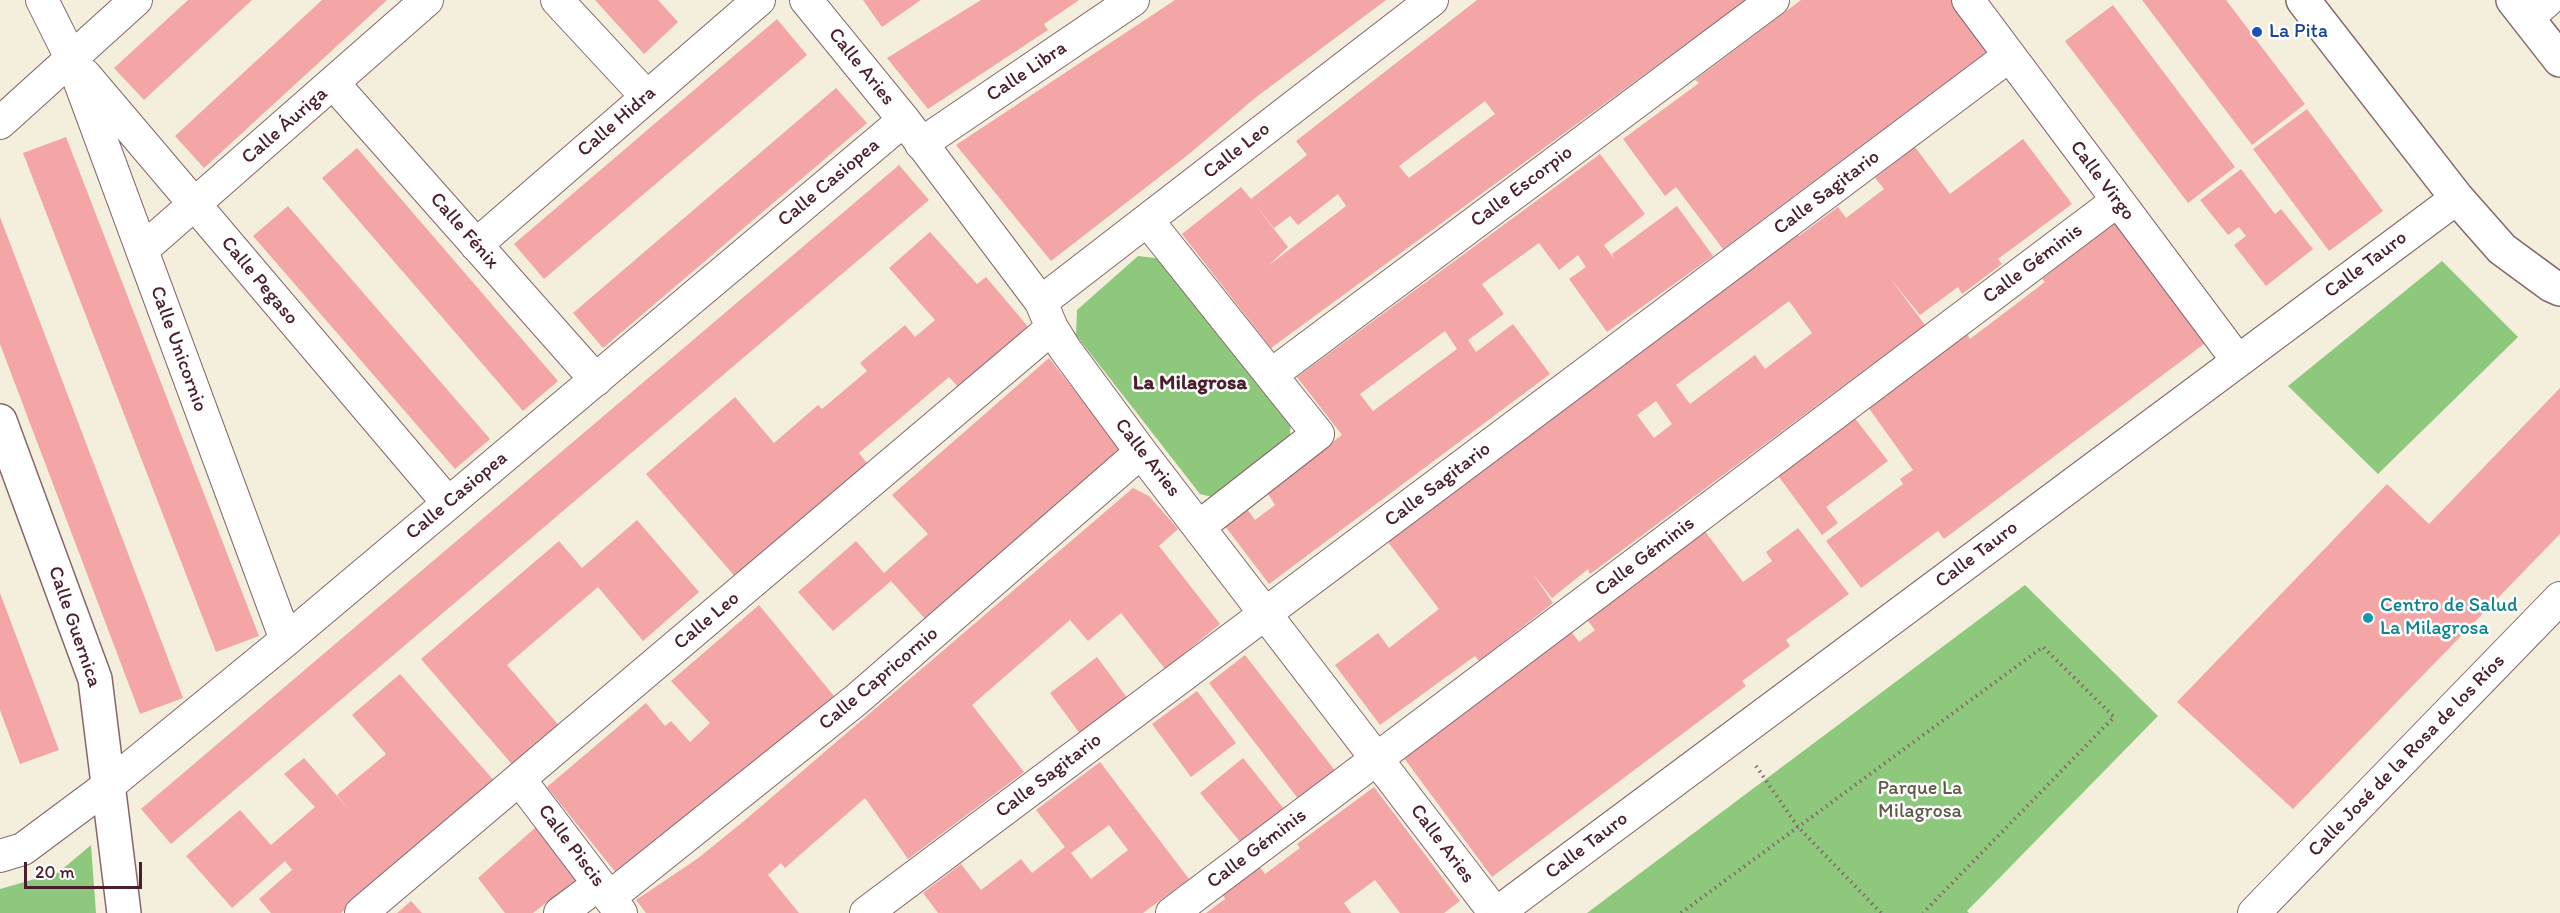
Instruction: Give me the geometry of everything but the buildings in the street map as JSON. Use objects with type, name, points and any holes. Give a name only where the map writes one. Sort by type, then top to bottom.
[{"type":"street","points":[[42,0],[71,58]]},
{"type":"street","points":[[0,123],[136,0]]},
{"type":"street","name":"Calle Áuriga","points":[[142,250],[426,0]]},
{"type":"street","points":[[557,0],[647,97]]},
{"type":"street","name":"Calle Hidra","points":[[476,244],[759,0]]},
{"type":"street","name":"Calle Aries","points":[[806,0],[913,132],[1046,315],[1141,452],[1496,913]]},
{"type":"street","name":"Calle Libra","points":[[913,132],[1133,0]]},
{"type":"street","name":"Calle Escorpio","points":[[1271,375],[1773,0]]},
{"type":"street","name":"Calle Virgo","points":[[1968,0],[2238,361]]},
{"type":"street","points":[[2303,0],[2457,198],[2502,249],[2557,286]]},
{"type":"street","name":"Calle Leo","points":[[361,913],[520,780],[1046,315],[1147,220],[1429,1]]},
{"type":"street","points":[[2529,6],[2560,60]]},
{"type":"street","name":"Calle Sagitario","points":[[866,913],[2009,56]]},
{"type":"street","name":"Calle Pegaso","points":[[71,58],[448,503]]},
{"type":"street","name":"Calle Unicornio","points":[[71,58],[286,640]]},
{"type":"street","name":"Calle Fénix","points":[[333,83],[596,380]]},
{"type":"street","name":"Calle Casiopea","points":[[0,856],[23,849],[109,785],[596,380],[913,132]]},
{"type":"street","name":"Calle Tauro","points":[[1496,913],[2457,198]]},
{"type":"street","name":"Calle Géminis","points":[[1172,913],[2117,201]]},
{"type":"street","points":[[1147,220],[1318,434],[1200,526]]},
{"type":"street","name":"Calle Guernica","points":[[0,421],[95,679],[124,913]]},
{"type":"street","name":"Calle Capricornio","points":[[560,913],[610,898],[856,700],[1141,452]]},
{"type":"street","name":"Calle José de la Rosa de los Ríos","points":[[2254,913],[2560,598]]},
{"type":"street","name":"Calle Piscis","points":[[520,780],[610,898]]},
{"type":"path","points":[[1682,913],[2043,647],[2114,717],[1923,913]]},
{"type":"path","points":[[1734,736],[1798,827],[1881,913]]},
{"type":"green space","points":[[1138,256],[1164,259],[1291,423],[1289,445],[1220,499],[1200,494],[1076,335],[1077,310]]},
{"type":"green space","points":[[2442,261],[2518,337],[2378,474],[2288,386]]},
{"type":"green space","name":"Parque La Milagrosa","points":[[2025,585],[2158,716],[1967,911],[1969,913],[1587,913]]},
{"type":"green space","points":[[91,845],[96,913],[0,913],[0,889],[59,872]]},
{"type":"place","name":"La Pita","points":[[2257,32]]},
{"type":"place","name":"Centro de Salud La Milagrosa","points":[[2368,618]]},
{"type":"district","name":"La Milagrosa","points":[[1190,384]]}]
